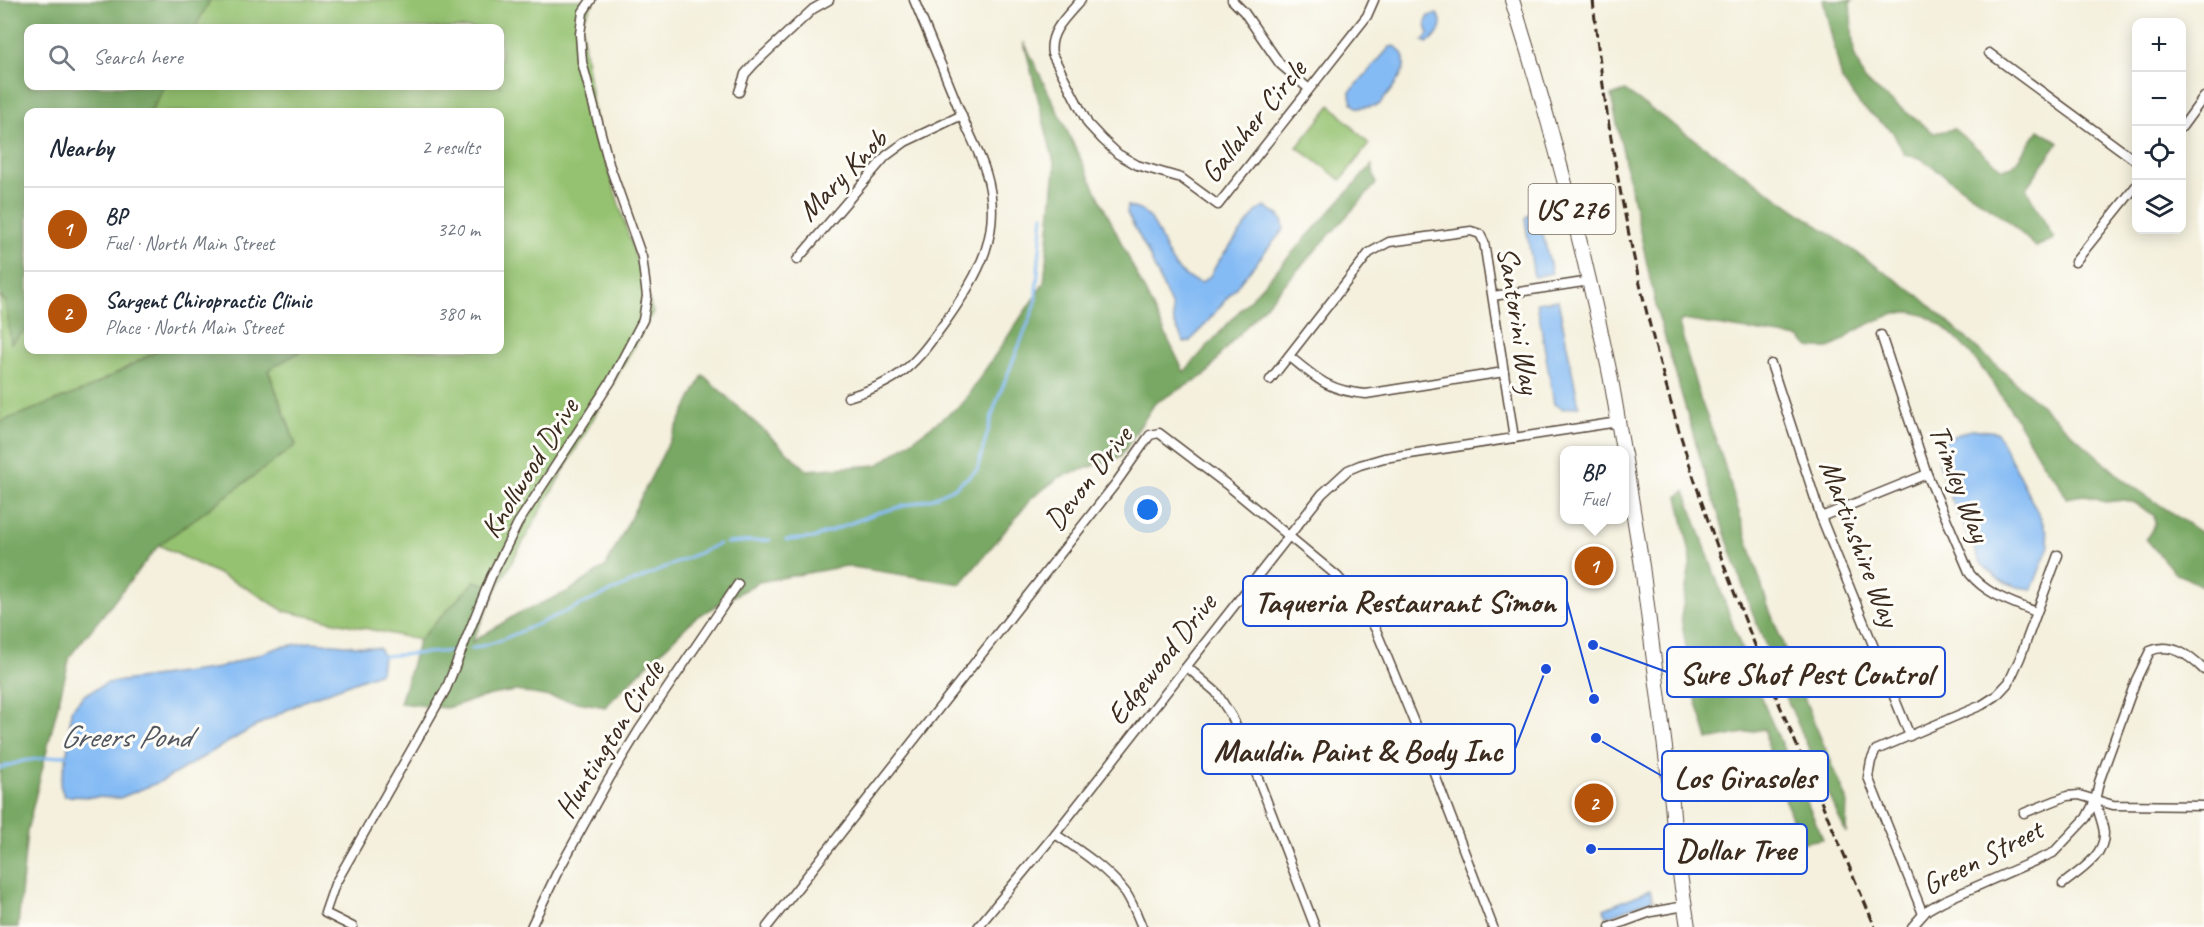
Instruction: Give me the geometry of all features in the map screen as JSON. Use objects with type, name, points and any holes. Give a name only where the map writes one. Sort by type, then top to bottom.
[{"type":"main road","name":"US 276","points":[[1512,0],[1542,97],[1590,281],[1609,367],[1623,446]]},
{"type":"main road","name":"US 276","points":[[1629,484],[1642,566],[1675,842],[1688,927]]},
{"type":"street","name":"Knollwood Drive","points":[[353,927],[325,913],[330,895],[446,689],[491,577],[518,522],[611,381],[638,333],[646,310],[646,282],[642,257],[609,164],[582,62],[580,34],[583,12],[591,0]]},
{"type":"street","points":[[739,92],[746,74],[754,64],[813,9],[829,0]]},
{"type":"street","points":[[848,397],[876,389],[909,367],[920,356],[965,293],[985,256],[992,226],[990,189],[986,173],[914,0]]},
{"type":"street","name":"Gallaher Circle","points":[[1081,0],[1053,33],[1050,43],[1052,54],[1088,124],[1118,154],[1137,165],[1181,178],[1218,206],[1367,16],[1374,0]]},
{"type":"street","points":[[1232,0],[1244,12],[1280,64],[1310,89]]},
{"type":"street","points":[[1989,52],[2132,158]]},
{"type":"street","points":[[2182,126],[2204,97]]},
{"type":"street","name":"Mary Knob","points":[[797,260],[886,156],[922,133],[962,116]]},
{"type":"street","points":[[2074,262],[2132,191]]},
{"type":"street","name":"Santorini Way","points":[[1270,380],[1369,253],[1389,242],[1471,231],[1480,234],[1484,242],[1514,438]]},
{"type":"street","points":[[1493,296],[1590,281]]},
{"type":"street","name":"Trimley Way","points":[[1881,335],[1928,474],[1970,574],[1978,583],[1999,597],[2037,612]]},
{"type":"street","points":[[1289,356],[1320,381],[1336,390],[1350,393],[1366,394],[1504,372]]},
{"type":"street","name":"Martinshire Way","points":[[1771,364],[1821,517],[1910,736]]},
{"type":"street","name":"Edgewood Drive","points":[[978,927],[1055,834],[1288,536],[1333,483],[1348,470],[1384,458],[1618,422]]},
{"type":"street","name":"Devon Drive","points":[[767,927],[1116,483],[1150,435],[1159,433],[1349,588],[1372,623],[1425,749],[1493,927]]},
{"type":"street","points":[[1821,517],[1928,474]]},
{"type":"street","points":[[1923,914],[1868,777],[1871,761],[1876,750],[1982,705],[1996,696],[2009,682],[2058,555]]},
{"type":"street","name":"Huntington Circle","points":[[531,927],[557,873],[627,750],[738,584]]},
{"type":"street","points":[[2063,884],[2088,863],[2103,844],[2104,833],[2095,801],[2099,782],[2150,651],[2171,647],[2195,661],[2204,670]]},
{"type":"street","points":[[1187,667],[1216,692],[1232,717],[1253,765],[1315,927]]},
{"type":"street","points":[[2024,813],[2067,796],[2079,795],[2113,805],[2204,806]]},
{"type":"street","name":"Green Street","points":[[1912,927],[1923,914],[1943,901],[2053,853],[2086,818],[2095,801]]},
{"type":"street","points":[[1055,834],[1107,873],[1120,886],[1130,900],[1142,927]]},
{"type":"street","points":[[1610,927],[1651,912],[1685,906]]},
{"type":"green space","points":[[0,0],[210,0],[197,24],[24,24],[24,90],[163,90],[152,108],[24,108],[24,332],[11,343],[5,300],[0,297]]},
{"type":"green space","points":[[210,0],[595,0],[581,22],[597,134],[653,313],[497,588],[475,581],[419,640],[284,611],[245,587],[159,545],[296,445],[268,369],[296,354],[504,354],[504,108],[153,108],[163,90],[504,90],[504,24],[197,24]]},
{"type":"green space","points":[[1823,0],[1853,0],[1850,3],[1854,54],[1865,81],[1934,133],[1954,129],[2002,169],[2013,166],[2039,130],[2059,142],[2026,188],[2054,239],[2036,247],[2007,220],[1920,158],[1905,155],[1892,131],[1860,105],[1842,80]]},
{"type":"green space","points":[[1024,42],[1184,372],[1372,165],[1376,184],[1221,354],[1207,374],[1155,403],[1120,457],[1060,477],[1032,498],[961,584],[846,566],[759,582],[696,617],[605,707],[516,691],[491,695],[446,708],[400,703],[419,640],[475,581],[497,588],[472,642],[517,614],[569,591],[606,566],[703,375],[807,470],[878,465],[962,404],[1044,283],[1055,167]]},
{"type":"green space","points":[[1625,91],[1919,296],[2125,481],[2204,535],[2204,587],[2174,572],[2146,539],[2155,525],[2154,515],[2135,503],[2125,500],[2105,502],[2084,495],[2066,498],[2058,482],[2044,466],[1985,372],[1966,348],[1946,329],[1926,316],[1906,312],[1886,317],[1855,331],[1828,348],[1809,347],[1800,338],[1682,320],[1679,324],[1698,393],[1720,451],[1768,606],[1847,799],[1846,833],[1785,695],[1748,601],[1706,478],[1657,311],[1611,96]]},
{"type":"green space","points":[[1331,105],[1369,144],[1341,180],[1297,147]]},
{"type":"green space","points":[[0,297],[5,300],[11,342],[24,331],[24,354],[152,354],[87,389],[0,422]]},
{"type":"green space","points":[[152,354],[296,354],[268,370],[296,445],[159,545],[70,656],[27,831],[18,927],[0,927],[0,422],[87,389]]},
{"type":"green space","points":[[1685,491],[1749,670],[1823,839],[1800,843],[1767,744],[1765,729],[1708,740],[1692,686],[1681,617],[1691,559],[1678,496]]},
{"type":"water","points":[[1437,14],[1441,20],[1439,31],[1427,43],[1423,41],[1428,34],[1426,22],[1429,16]]},
{"type":"water","points":[[1395,46],[1402,53],[1404,60],[1404,68],[1396,84],[1379,105],[1363,108],[1355,106],[1352,103],[1350,92],[1390,47]]},
{"type":"water","points":[[1128,206],[1142,211],[1150,219],[1178,270],[1201,283],[1210,276],[1256,212],[1264,207],[1272,211],[1280,218],[1284,229],[1199,332],[1189,342],[1184,342],[1174,323],[1172,307],[1127,213]]},
{"type":"water","points":[[1538,213],[1552,273],[1534,277],[1525,219],[1528,215]]},
{"type":"water","points":[[1558,300],[1579,406],[1563,409],[1554,404],[1537,303]]},
{"type":"water","points":[[1972,429],[1997,432],[2047,531],[2049,546],[2032,589],[2017,587],[1998,579],[1981,563],[1947,490],[1939,461],[1944,440]]},
{"type":"water","name":"Greers Pond","points":[[311,642],[379,648],[383,656],[381,672],[304,701],[254,727],[164,780],[120,798],[64,796],[60,785],[67,755],[71,710],[84,695],[107,683],[219,668],[280,647]]},
{"type":"water","points":[[1650,890],[1653,899],[1606,917],[1604,909]]},
{"type":"waterway","points":[[786,540],[813,538],[874,514],[933,498],[954,488],[977,470],[995,406],[1035,306],[1043,215]]},
{"type":"waterway","points":[[726,543],[770,540]]},
{"type":"waterway","points":[[471,649],[499,641],[719,544]]},
{"type":"waterway","points":[[383,656],[454,651]]},
{"type":"waterway","points":[[0,768],[23,761],[67,755]]},
{"type":"railway","points":[[1593,0],[1613,149],[1627,223],[1643,296],[1683,442],[1706,514],[1748,627],[1875,927]]},
{"type":"place","name":"BP","points":[[1594,566]]},
{"type":"place","name":"Sure Shot Pest Control","points":[[1593,645]]},
{"type":"place","name":"Mauldin Paint & Body Inc","points":[[1546,669]]},
{"type":"place","name":"Taqueria Restaurant Simon","points":[[1594,699]]},
{"type":"place","name":"Los Girasoles","points":[[1596,738]]},
{"type":"place","name":"Sargent Chiropractic Clinic","points":[[1594,803]]},
{"type":"place","name":"Dollar Tree","points":[[1591,849]]}]
